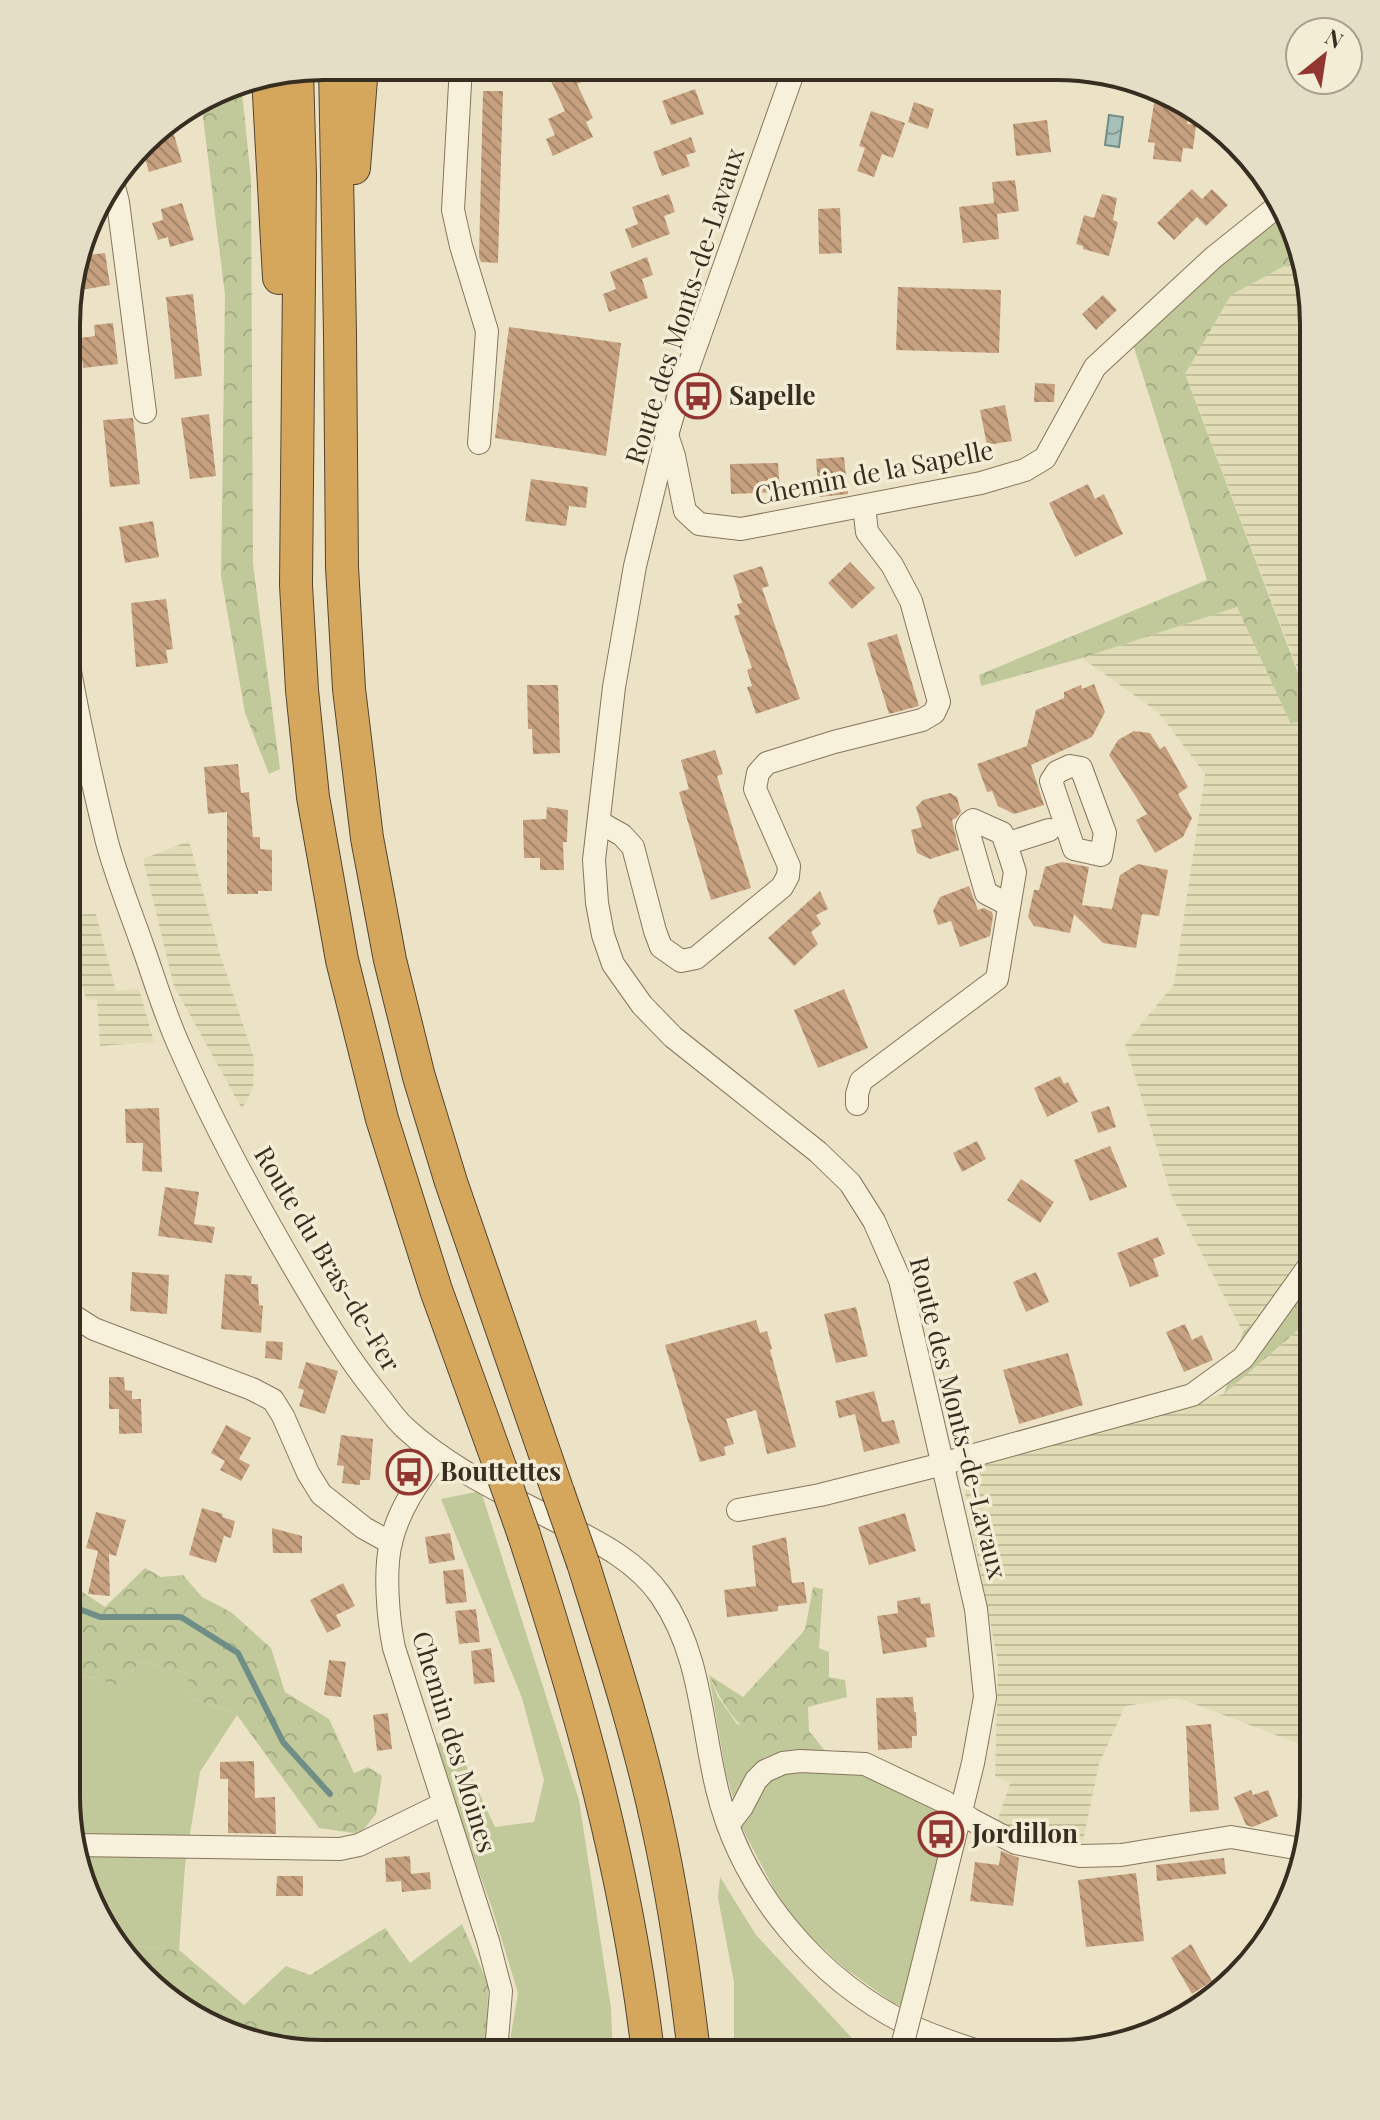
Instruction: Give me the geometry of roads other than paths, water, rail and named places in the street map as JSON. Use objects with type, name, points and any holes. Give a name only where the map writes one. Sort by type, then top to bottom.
[{"type":"highway","points":[[335,80],[342,567],[360,789],[378,901],[419,1077],[451,1182],[583,1563],[625,1701],[657,1822],[675,1916],[692,2040]]},
{"type":"highway","points":[[340,334],[361,80]]},
{"type":"highway","points":[[296,585],[300,176],[297,82]]},
{"type":"highway","points":[[269,87],[302,690],[313,797],[342,960],[403,1190],[524,1535],[594,1765],[629,1923],[645,2040]]},
{"type":"street","points":[[460,80],[453,210],[487,331],[479,443]]},
{"type":"street","name":"Route des Monts-de-Lavaux","points":[[790,80],[667,435],[635,566],[614,687],[594,860],[603,935],[613,964],[642,1005],[673,1037],[818,1152],[850,1183],[874,1221],[900,1280],[976,1609],[985,1697],[961,1812],[904,2040]]},
{"type":"street","points":[[116,196],[145,412]]},
{"type":"street","name":"Chemin de la Sapelle","points":[[667,435],[685,511],[699,524],[741,529],[981,483],[1025,470],[1045,458],[1095,367],[1214,257],[1271,211]]},
{"type":"street","points":[[599,822],[622,835],[633,847],[661,947],[681,961],[696,958],[782,887],[788,876],[789,866],[755,789],[758,773],[767,763],[922,720],[934,713],[939,702],[911,601],[892,565],[867,532],[864,506]]},
{"type":"street","name":"Route du Bras-de-Fer","points":[[80,716],[108,846],[179,1047],[231,1157],[352,1363],[402,1426],[439,1455],[476,1479],[611,1549],[631,1563],[658,1592],[677,1623],[693,1664],[717,1789],[728,1825],[769,1903],[818,1962],[853,1990],[913,2027],[949,2040]]},
{"type":"street","points":[[1070,766],[1081,768],[1105,833],[1101,855],[1056,846],[1055,821],[1051,781],[1057,772],[1070,766]]},
{"type":"street","points":[[857,1104],[861,1081],[997,979],[1015,872],[1002,833],[973,820],[967,827],[986,893],[1009,905]]},
{"type":"street","points":[[1006,844],[1055,821]]},
{"type":"street","points":[[738,1510],[820,1495],[943,1464],[1192,1395],[1243,1358],[1299,1279]]},
{"type":"street","points":[[80,1320],[94,1329],[252,1389],[273,1400],[321,1494],[364,1528],[391,1543]]},
{"type":"street","name":"Chemin des Moines","points":[[439,1455],[404,1506],[391,1543],[390,1626],[394,1648],[488,1941],[501,1991],[497,2040]]},
{"type":"street","points":[[728,1825],[765,1771],[783,1763],[800,1761],[865,1764],[945,1802],[1016,1843],[1080,1856],[1121,1855],[1231,1837],[1294,1848]]},
{"type":"street","points":[[85,1845],[340,1849],[359,1845],[443,1804]]},
{"type":"water","points":[[1109,115],[1123,117],[1119,147],[1105,145]]},
{"type":"waterway","points":[[80,1609],[100,1617],[181,1617],[238,1653],[283,1742],[330,1794]]},
{"type":"place","name":"Sapelle","points":[[698,396]]},
{"type":"place","name":"Bouttettes","points":[[409,1472]]},
{"type":"place","name":"Jordillon","points":[[941,1834]]}]
